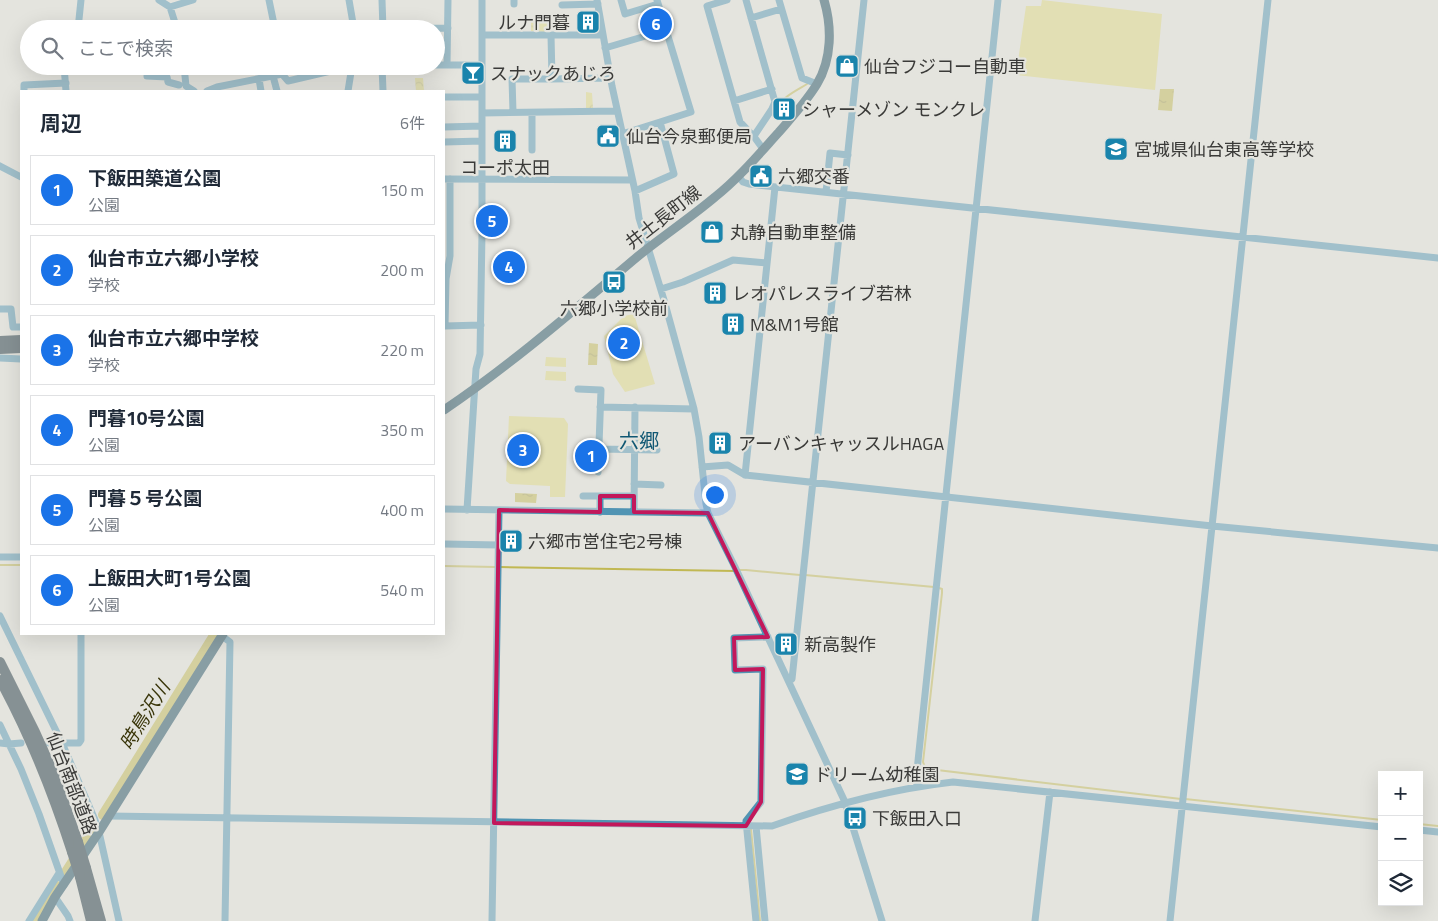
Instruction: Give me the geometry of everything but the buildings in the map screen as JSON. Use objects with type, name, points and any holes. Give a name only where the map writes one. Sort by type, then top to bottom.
[{"type":"highway","points":[[0,341],[20,340]]},
{"type":"highway","points":[[0,349],[20,348]]},
{"type":"highway","name":"仙台南部道路","points":[[0,662],[35,732],[57,783],[78,842],[91,921]]},
{"type":"highway","name":"仙台南部道路","points":[[0,680],[45,777],[72,852],[83,872],[101,921]]},
{"type":"main road","name":"井土長町線","points":[[445,409],[537,342],[649,248],[716,197],[738,176],[804,102],[817,84],[827,58],[830,39],[828,13],[824,0]]},
{"type":"main road","points":[[42,921],[55,897],[99,832],[222,635]]},
{"type":"street","points":[[79,20],[80,0]]},
{"type":"street","points":[[159,0],[170,7],[174,20]]},
{"type":"street","points":[[170,7],[192,0]]},
{"type":"street","points":[[269,0],[273,20]]},
{"type":"street","points":[[349,0],[352,20]]},
{"type":"street","points":[[382,0],[383,20]]},
{"type":"street","points":[[448,0],[448,65]]},
{"type":"street","points":[[467,510],[476,369],[480,354],[482,0]]},
{"type":"street","points":[[621,0],[625,14],[657,2],[691,112],[622,134]]},
{"type":"street","points":[[726,0],[707,6],[740,122],[754,136],[763,149]]},
{"type":"street","points":[[746,0],[775,102],[754,136]]},
{"type":"street","points":[[779,0],[802,78],[817,84]]},
{"type":"street","points":[[789,682],[792,679],[864,0]]},
{"type":"street","points":[[918,787],[916,780],[998,0]]},
{"type":"street","points":[[1170,921],[1268,0]]},
{"type":"street","points":[[562,5],[598,2],[610,78],[635,191],[639,218],[694,409],[708,513],[737,570],[845,802],[882,921]]},
{"type":"street","points":[[751,18],[781,9]]},
{"type":"street","points":[[605,48],[666,30]]},
{"type":"street","points":[[482,34],[603,35]]},
{"type":"street","points":[[551,35],[552,79]]},
{"type":"street","points":[[445,65],[482,65]]},
{"type":"street","points":[[65,75],[66,90]]},
{"type":"street","points":[[210,90],[278,75]]},
{"type":"street","points":[[283,75],[288,81],[314,75]]},
{"type":"street","points":[[348,90],[351,75]]},
{"type":"street","points":[[382,75],[383,90]]},
{"type":"street","points":[[146,76],[167,77],[168,82],[181,87],[186,86],[192,90]]},
{"type":"street","points":[[273,76],[277,90]]},
{"type":"street","points":[[512,112],[512,79],[610,78]]},
{"type":"street","points":[[259,79],[261,90]]},
{"type":"street","points":[[24,90],[24,85],[66,83]]},
{"type":"street","points":[[734,100],[772,89]]},
{"type":"street","points":[[445,98],[482,97]]},
{"type":"street","points":[[482,112],[617,111]]},
{"type":"street","points":[[532,113],[532,150]]},
{"type":"street","points":[[635,191],[674,174],[660,122]]},
{"type":"street","points":[[445,127],[482,126]]},
{"type":"street","points":[[445,142],[482,142]]},
{"type":"street","points":[[826,192],[830,153],[848,155]]},
{"type":"street","points":[[0,166],[20,176]]},
{"type":"street","points":[[738,176],[743,182],[749,184],[1438,258]]},
{"type":"street","points":[[480,326],[445,326],[446,279],[450,256],[447,179],[632,180]]},
{"type":"street","points":[[745,475],[775,187]]},
{"type":"street","points":[[661,289],[733,260],[767,263]]},
{"type":"street","points":[[0,309],[11,309],[13,327],[20,327]]},
{"type":"street","points":[[0,358],[20,359]]},
{"type":"street","points":[[578,389],[601,390],[598,472]]},
{"type":"street","points":[[600,407],[694,409]]},
{"type":"street","points":[[634,512],[635,408]]},
{"type":"street","points":[[599,449],[657,450]]},
{"type":"street","points":[[702,466],[728,465],[745,475],[1212,526],[1438,548]]},
{"type":"street","points":[[634,484],[661,485]]},
{"type":"street","points":[[583,496],[634,496]]},
{"type":"street","points":[[600,496],[600,512]]},
{"type":"street","points":[[445,509],[708,513]]},
{"type":"street","points":[[492,921],[499,510]]},
{"type":"street","points":[[445,544],[499,545]]},
{"type":"street","points":[[0,557],[20,556]]},
{"type":"street","points":[[0,616],[62,743],[95,820],[119,921]]},
{"type":"street","points":[[49,743],[79,743],[81,740],[81,635]]},
{"type":"street","points":[[222,635],[230,642],[225,921]]},
{"type":"street","points":[[765,921],[751,826],[746,821],[761,802],[763,669],[735,670],[734,638],[768,637]]},
{"type":"street","points":[[0,725],[21,769],[64,885]]},
{"type":"street","points":[[0,743],[21,743]]},
{"type":"street","points":[[109,816],[772,826],[845,802],[953,782],[1050,792],[1183,801],[1378,826]]},
{"type":"street","points":[[1035,921],[1050,792]]},
{"type":"street","points":[[751,826],[756,921]]},
{"type":"street","points":[[1423,830],[1438,832]]},
{"type":"street","points":[[29,921],[59,873]]},
{"type":"street","points":[[55,897],[70,921]]},
{"type":"highlighted area","points":[[600,496],[634,496],[634,512],[708,513],[768,637],[734,638],[735,670],[763,669],[761,802],[746,826],[494,823],[499,510],[600,512]]},
{"type":"green space","points":[[1042,0],[1162,14],[1155,90],[1016,75],[1026,6],[1041,6]]},
{"type":"green space","points":[[531,17],[547,17],[547,32],[531,31]]},
{"type":"green space","points":[[415,78],[423,78],[424,90],[416,90]]},
{"type":"green space","points":[[586,92],[592,93],[593,108],[586,108]]},
{"type":"green space","points":[[503,263],[515,263],[515,271],[503,271]]},
{"type":"green space","points":[[634,314],[655,384],[625,392],[613,374],[604,336],[624,316]]},
{"type":"green space","points":[[546,357],[566,358],[566,367],[545,366]]},
{"type":"green space","points":[[546,371],[566,372],[566,381],[545,380]]},
{"type":"green space","points":[[509,416],[564,418],[568,424],[565,497],[550,497],[550,486],[510,484],[506,481]]},
{"type":"green space","points":[[638,437],[649,437],[649,448],[642,448],[638,445]]},
{"type":"green space","points":[[586,450],[596,451],[595,465],[585,464]]},
{"type":"water","points":[[1160,89],[1174,89],[1172,111],[1158,110]]},
{"type":"water","points":[[589,343],[598,344],[597,365],[588,365]]},
{"type":"water","points":[[515,493],[537,494],[536,503],[515,502]]},
{"type":"waterway","points":[[777,110],[785,98],[807,84]]},
{"type":"waterway","points":[[0,565],[20,565]]},
{"type":"waterway","points":[[445,566],[495,567]]},
{"type":"waterway","points":[[500,567],[735,571]]},
{"type":"waterway","points":[[740,570],[800,575]]},
{"type":"waterway","points":[[805,575],[934,587]]},
{"type":"waterway","points":[[939,588],[942,589],[942,593],[923,762],[925,767],[1181,799]]},
{"type":"waterway","name":"時鳥沢川","points":[[103,815],[214,635]]},
{"type":"waterway","points":[[1185,799],[1378,820]]},
{"type":"waterway","points":[[1423,824],[1438,826]]},
{"type":"waterway","points":[[751,829],[760,921]]},
{"type":"waterway","name":"時鳥沢川","points":[[66,872],[91,833]]},
{"type":"waterway","name":"時鳥沢川","points":[[36,921],[57,886]]},
{"type":"place","name":"ルナ門暮","points":[[588,22]]},
{"type":"place","name":"上飯田大町1号公園","points":[[656,24]]},
{"type":"place","name":"仙台フジコー自動車","points":[[847,66]]},
{"type":"place","name":"スナックあじろ","points":[[473,73]]},
{"type":"place","name":"シャーメゾン モンクレ","points":[[784,109]]},
{"type":"place","name":"仙台今泉郵便局","points":[[608,136]]},
{"type":"place","name":"コーポ太田","points":[[505,141]]},
{"type":"place","name":"宮城県仙台東高等学校","points":[[1116,149]]},
{"type":"place","name":"六郷交番","points":[[761,176]]},
{"type":"place","name":"門暮５号公園","points":[[492,221]]},
{"type":"place","name":"丸静自動車整備","points":[[712,232]]},
{"type":"place","name":"門暮10号公園","points":[[509,267]]},
{"type":"place","name":"六郷小学校前","points":[[614,282]]},
{"type":"place","name":"レオパレスライブ若林","points":[[715,293]]},
{"type":"place","name":"M&M1号館","points":[[733,324]]},
{"type":"place","name":"仙台市立六郷小学校","points":[[624,343]]},
{"type":"place","name":"アーバンキャッスルHAGA","points":[[720,443]]},
{"type":"place","name":"仙台市立六郷中学校","points":[[523,450]]},
{"type":"place","name":"下飯田築道公園","points":[[591,456]]},
{"type":"place","name":"六郷市営住宅2号棟","points":[[511,541]]},
{"type":"place","name":"新高製作","points":[[786,644]]},
{"type":"place","name":"ドリーム幼稚園","points":[[797,774]]},
{"type":"place","name":"下飯田入口","points":[[855,818]]},
{"type":"district","name":"六郷","points":[[639,440]]}]
